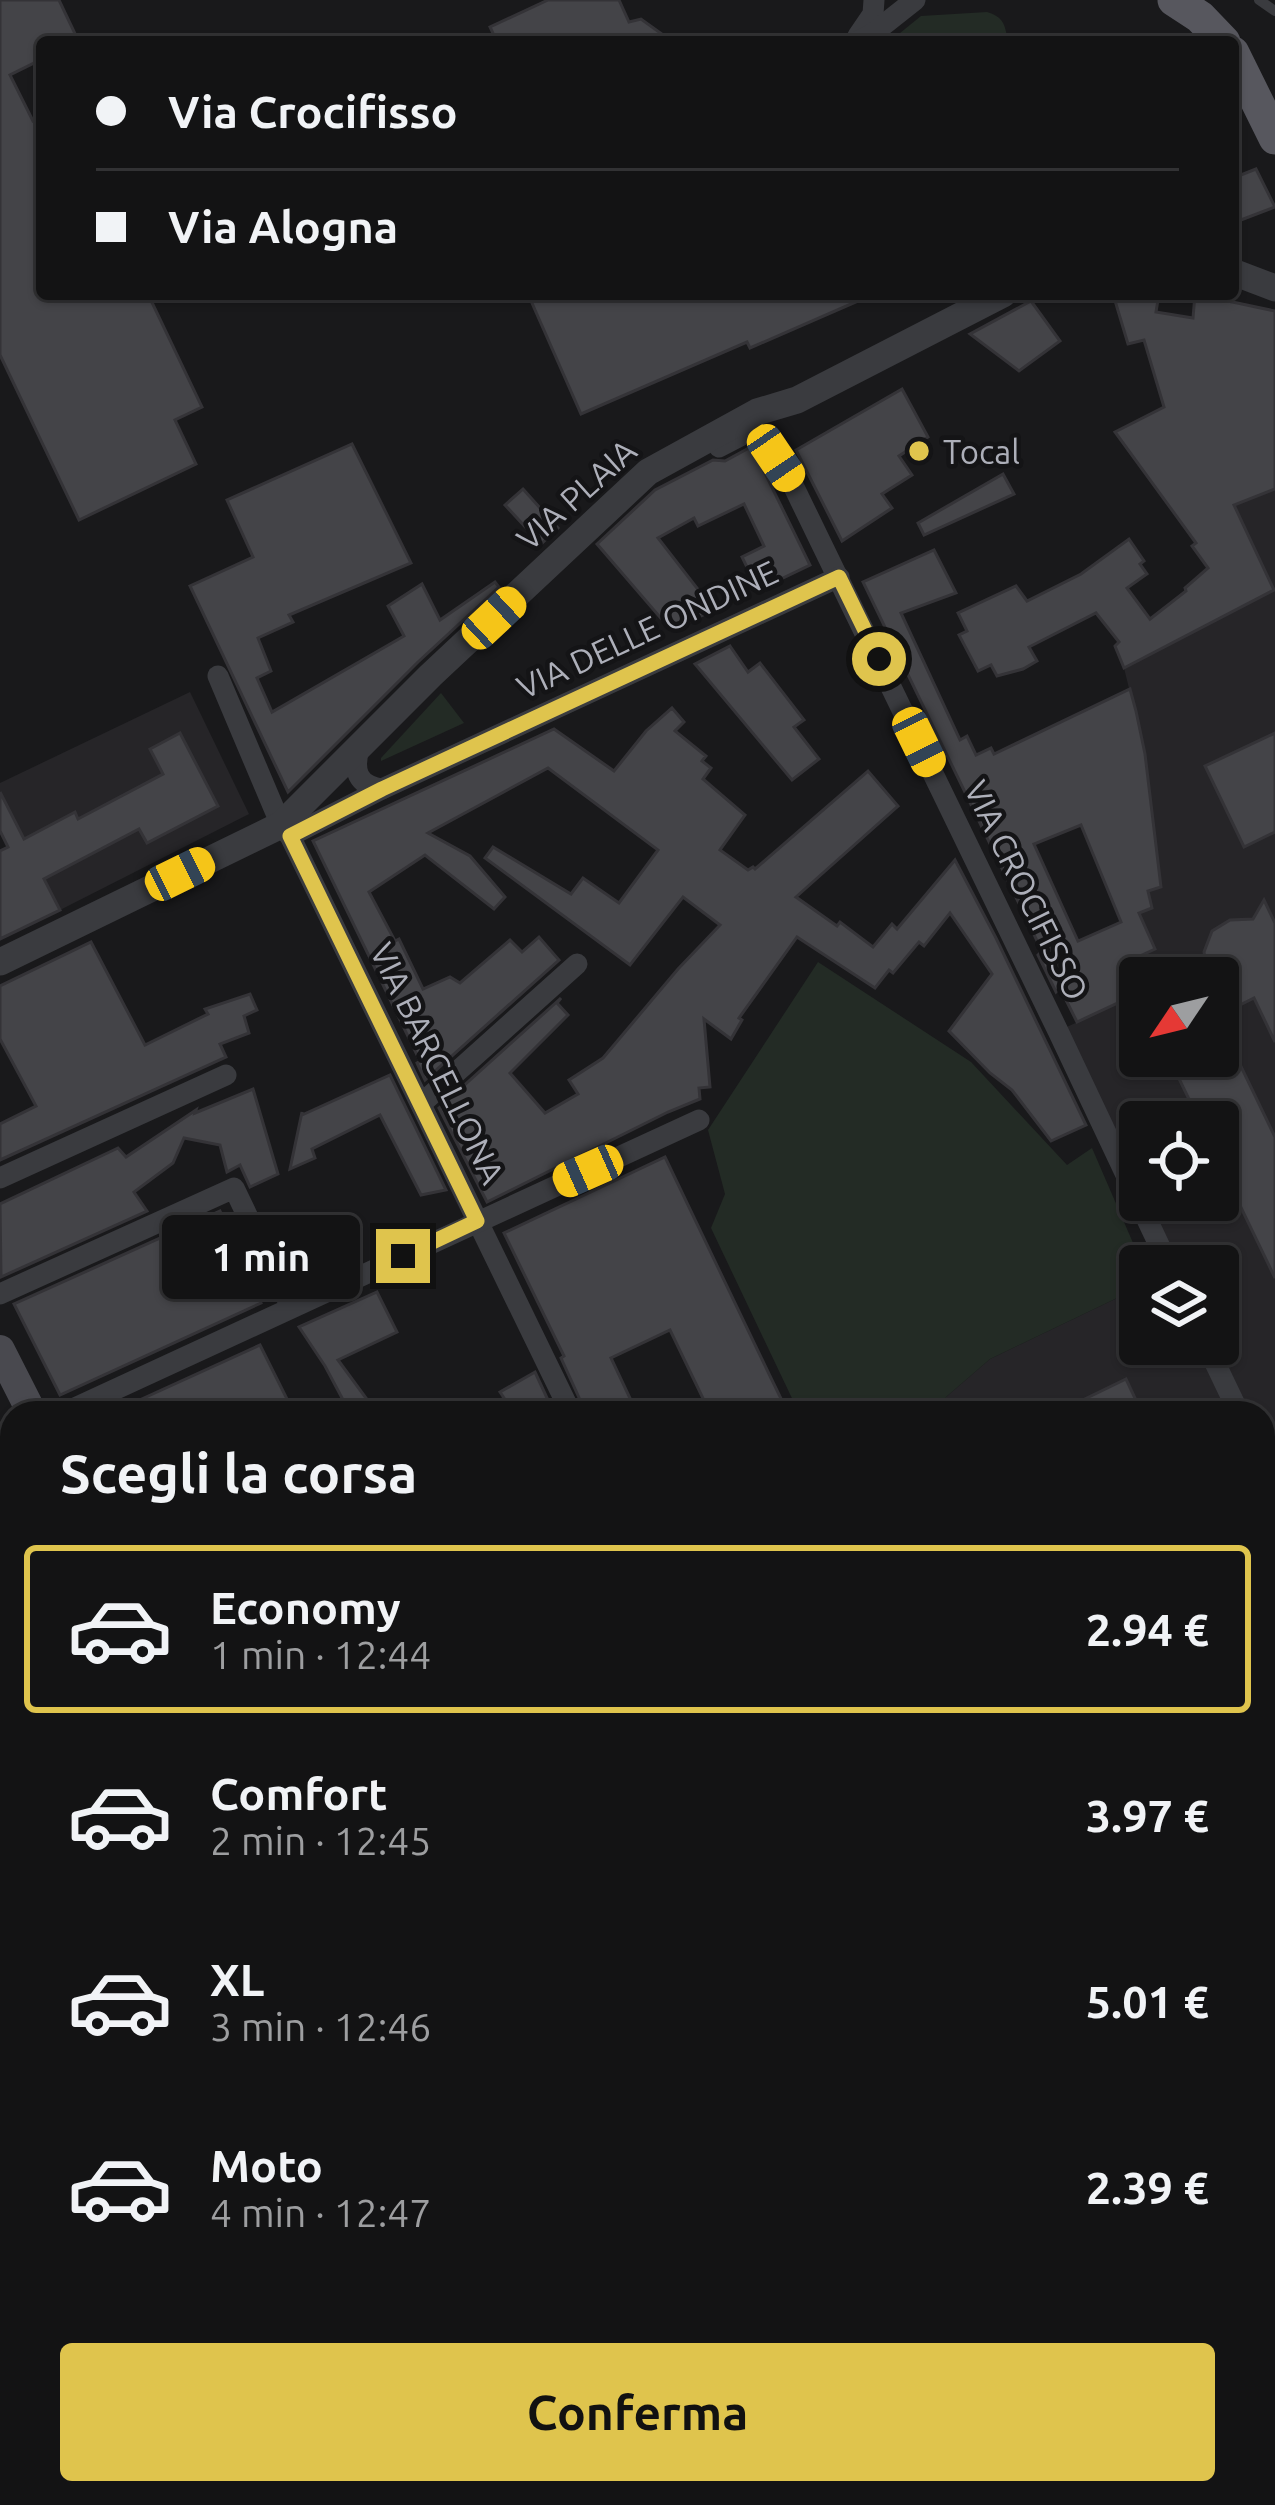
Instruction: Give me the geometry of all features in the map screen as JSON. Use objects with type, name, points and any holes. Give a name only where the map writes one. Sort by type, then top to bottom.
[{"type":"main road","points":[[1174,0],[1220,36]]},
{"type":"main road","points":[[1210,0],[1224,36]]},
{"type":"main road","points":[[1239,65],[1275,138]]},
{"type":"main road","points":[[0,1349],[26,1401]]},
{"type":"street","points":[[859,36],[870,20],[874,0]]},
{"type":"street","points":[[868,36],[915,0]]},
{"type":"street","points":[[1239,274],[1275,287]]},
{"type":"street","name":"VIA PLAIA","points":[[0,962],[285,830],[431,676],[648,472],[757,412],[797,400],[991,300]]},
{"type":"street","points":[[790,479],[774,425],[797,400]]},
{"type":"street","points":[[675,457],[698,457],[748,433],[756,434],[790,479]]},
{"type":"street","name":"VIA CROCIFISSO","points":[[790,479],[1159,1245]]},
{"type":"street","name":"VIA DELLE ONDINE","points":[[285,830],[839,577]]},
{"type":"street","name":"VIA BARCELLONA","points":[[218,676],[285,830],[565,1401]]},
{"type":"street","points":[[359,748],[355,762],[360,781],[382,789]]},
{"type":"street","points":[[421,1104],[577,964]]},
{"type":"street","points":[[0,1178],[226,1075]]},
{"type":"street","points":[[90,1401],[699,1120]]},
{"type":"street","points":[[0,1294],[234,1188],[291,1307]]},
{"type":"street","points":[[1216,1365],[1233,1401]]},
{"type":"lane","points":[[1259,0],[1275,11]]},
{"type":"shaded area","points":[[987,12],[1003,22],[1006,36],[896,36],[921,16]]},
{"type":"shaded area","points":[[1201,388],[1275,419],[1275,1401],[945,1401],[990,1359],[1119,1297],[1119,1365],[1239,1365],[1239,1245],[1159,1245],[1148,1221],[1239,1221],[1239,1101],[1119,1101],[1119,1160],[1058,1031],[1119,1003],[1119,1077],[1239,1077],[1239,957],[1137,957],[1155,948],[1139,913],[1152,908],[1148,891],[1161,886],[1143,745],[1124,668],[1236,609],[1192,546],[1196,542],[1115,432]]},
{"type":"shaded area","points":[[190,692],[249,814],[60,910],[0,783]]},
{"type":"shaded area","points":[[441,693],[464,723],[381,761],[381,758]]},
{"type":"shaded area","points":[[818,962],[971,1062],[1067,1165],[1092,1148],[1119,1210],[1119,1221],[1124,1221],[1134,1245],[1119,1245],[1119,1297],[990,1359],[945,1401],[793,1401],[711,1228],[725,1194],[708,1130]]},
{"type":"building","points":[[0,0],[59,0],[76,36],[36,36],[36,62],[10,75],[36,120],[36,300],[151,300],[202,407],[175,420],[196,464],[79,520],[0,355]]},
{"type":"building","points":[[548,0],[619,0],[629,22],[641,19],[665,36],[494,36],[490,27]]},
{"type":"building","points":[[1256,169],[1275,207],[1239,221],[1239,176]]},
{"type":"building","points":[[531,300],[860,300],[750,348],[747,342],[581,414]]},
{"type":"building","points":[[1115,300],[1158,300],[1156,312],[1193,318],[1194,300],[1223,300],[1275,311],[1275,489],[1234,505],[1274,590],[1124,668],[1115,646],[1119,642],[1096,613],[1029,647],[1037,661],[1023,669],[997,676],[991,665],[978,671],[959,635],[967,631],[958,613],[1016,586],[1027,601],[1081,574],[1129,539],[1147,574],[1127,588],[1150,619],[1208,568],[1192,546],[1196,543],[1115,432],[1164,407],[1144,340],[1128,344]]},
{"type":"building","points":[[1031,301],[1060,341],[1019,371],[970,334]]},
{"type":"building","points":[[902,389],[928,437],[899,456],[912,475],[882,494],[892,508],[842,541],[796,450]]},
{"type":"building","points":[[352,444],[411,563],[289,615],[293,622],[258,638],[271,671],[257,678],[272,712],[404,636],[388,606],[422,584],[440,620],[495,582],[499,587],[288,792],[190,586],[253,557],[227,500]]},
{"type":"building","points":[[749,448],[810,565],[758,590],[742,557],[764,546],[744,504],[698,526],[694,518],[658,538],[714,610],[671,630],[597,544],[655,490],[713,460],[725,461]]},
{"type":"building","points":[[1003,474],[1014,494],[924,535],[918,523]]},
{"type":"building","points":[[523,489],[558,528],[541,544],[505,505]]},
{"type":"building","points":[[934,550],[956,593],[901,613],[960,740],[967,736],[976,755],[991,748],[994,754],[1130,689],[1145,754],[1161,887],[1148,891],[1152,908],[1139,913],[1155,949],[1138,957],[1119,957],[1119,1002],[1077,1022],[1060,988],[1056,992],[1038,955],[1042,951],[863,582]],"holes":[[[1081,825],[1121,922],[1078,941],[1034,844]]]},
{"type":"building","points":[[730,646],[748,672],[760,663],[804,720],[794,727],[819,759],[792,780],[695,664]]},
{"type":"building","points":[[672,708],[684,722],[675,731],[706,756],[702,761],[711,768],[703,779],[745,815],[720,850],[748,870],[755,869],[868,771],[898,806],[796,897],[873,947],[892,924],[897,929],[955,860],[1086,1125],[1051,1141],[1012,1090],[949,1031],[992,974],[950,913],[924,946],[919,942],[875,988],[797,937],[739,1018],[731,1039],[704,1019],[710,1087],[699,1088],[700,1099],[487,1202],[439,1108],[561,998],[557,1003],[568,1015],[510,1073],[545,1113],[578,1094],[569,1080],[603,1058],[720,925],[683,897],[630,965],[485,858],[493,847],[571,894],[583,878],[619,903],[658,850],[548,768],[428,833],[470,856],[505,897],[494,909],[425,855],[369,892],[423,989],[450,977],[460,983],[510,940],[522,952],[539,937],[559,960],[425,1080],[313,841],[554,729],[614,771]]},
{"type":"building","points":[[180,733],[218,806],[147,843],[139,829],[44,879],[60,910],[0,939],[0,851],[8,847],[0,831],[0,792],[24,839],[75,812],[78,819],[163,774],[150,749]]},
{"type":"building","points":[[1275,733],[1275,832],[1244,847],[1205,766]]},
{"type":"building","points":[[1264,900],[1275,923],[1275,1042],[1254,998],[1239,1006],[1239,957],[1205,957],[1204,952],[1212,931],[1230,920],[1253,919]]},
{"type":"building","points":[[91,942],[145,1045],[208,1014],[205,1009],[250,994],[257,1010],[244,1016],[249,1033],[220,1044],[226,1057],[0,1160],[0,1124],[36,1106],[0,1039],[0,986]]},
{"type":"building","points":[[1239,1062],[1275,1137],[1275,1278],[1239,1203],[1239,1101],[1190,1101],[1178,1077],[1239,1077]]},
{"type":"building","points":[[390,1075],[446,1190],[421,1195],[380,1115],[312,1149],[315,1158],[290,1169],[302,1112]]},
{"type":"building","points":[[253,1089],[278,1174],[250,1187],[240,1165],[227,1172],[220,1145],[184,1138],[173,1163],[134,1192],[147,1211],[1,1277],[0,1204],[118,1148],[126,1157],[196,1110]]},
{"type":"building","points":[[665,1157],[782,1401],[704,1401],[670,1330],[611,1358],[631,1401],[581,1401],[564,1356],[504,1233]]},
{"type":"building","points":[[220,1211],[261,1303],[60,1395],[14,1304]]},
{"type":"building","points":[[377,1292],[397,1332],[338,1360],[368,1401],[344,1401],[299,1327]]},
{"type":"building","points":[[260,1345],[288,1401],[137,1401]]},
{"type":"building","points":[[535,1372],[548,1401],[499,1401],[504,1398],[500,1392]]},
{"type":"building","points":[[1126,1379],[1136,1401],[1081,1401]]},
{"type":"place","name":"Tocal","points":[[919,451]]},
{"type":"route","points":[[403,1256],[477,1221],[290,836],[839,577],[879,659]]}]
